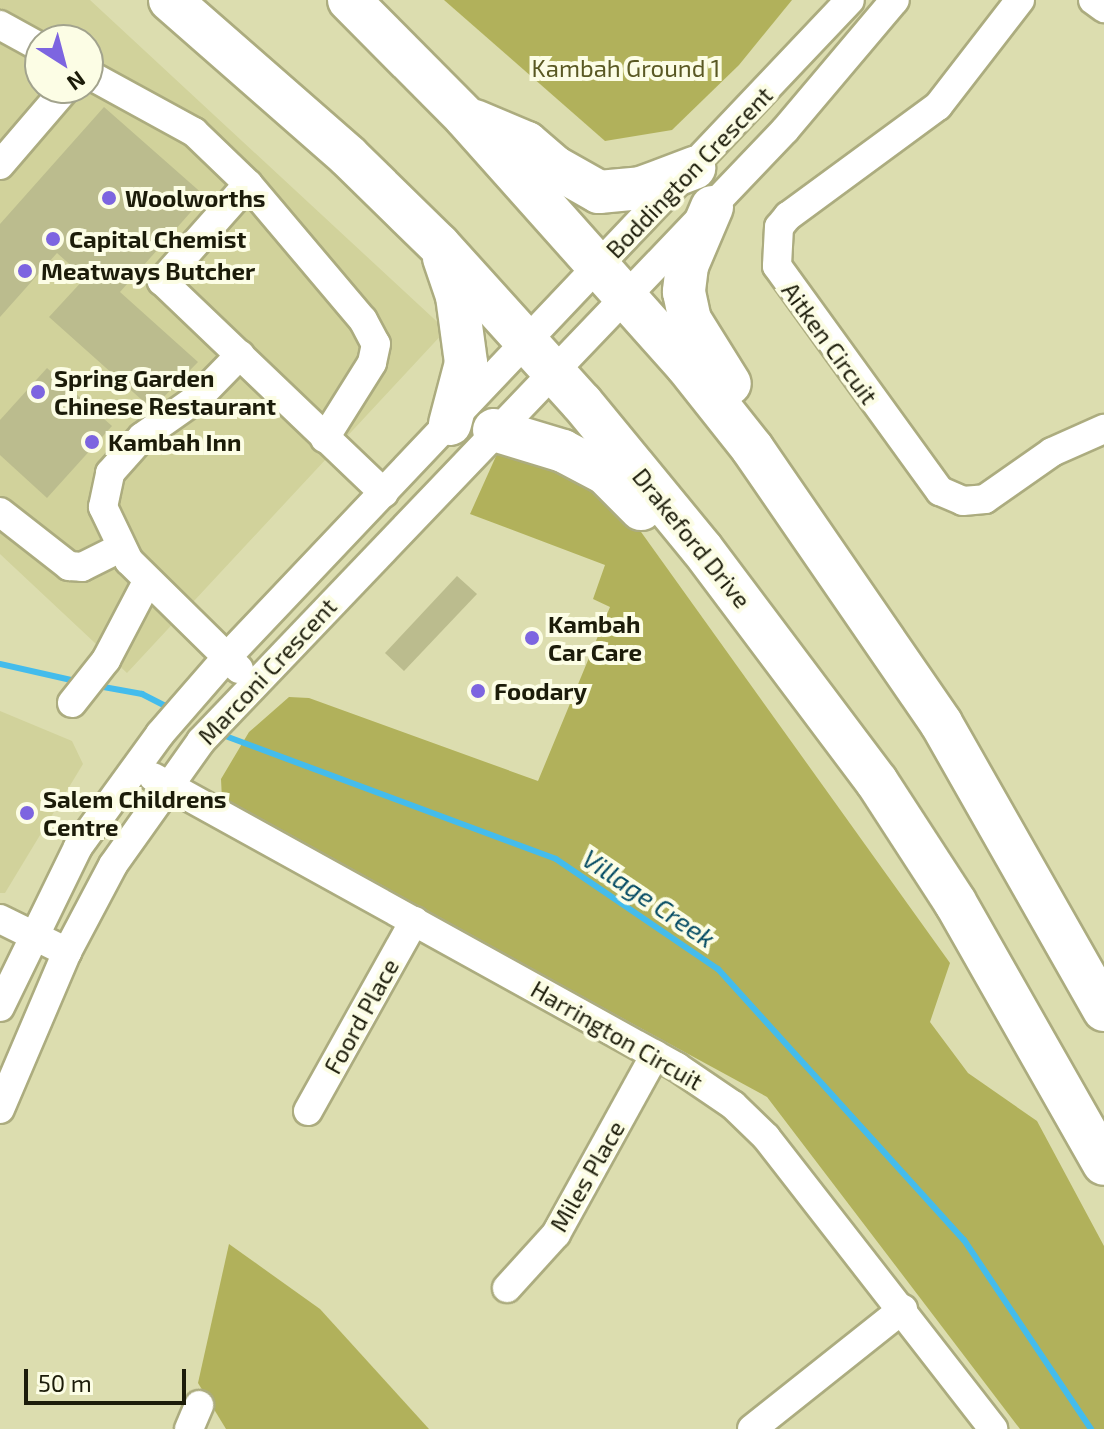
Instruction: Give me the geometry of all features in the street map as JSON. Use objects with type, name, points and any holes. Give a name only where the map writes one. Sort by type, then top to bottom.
[{"type":"highway","name":"Drakeford Drive","points":[[170,0],[348,156],[439,245],[540,358],[702,549],[872,776],[955,902],[1104,1164]]},
{"type":"highway","points":[[349,0],[466,118],[626,298],[752,448],[945,729],[1104,1010]]},
{"type":"highway","points":[[466,118],[527,143],[553,166],[599,192],[641,188],[694,168]]},
{"type":"highway","points":[[712,207],[687,266],[684,292],[690,320],[734,391],[752,448]]},
{"type":"highway","points":[[439,245],[457,296],[466,363],[450,424]]},
{"type":"highway","points":[[494,430],[563,451],[605,473],[642,511],[702,549]]},
{"type":"street","name":"Boddington Crescent","points":[[540,358],[598,267],[850,0]]},
{"type":"street","name":"Boddington Crescent","points":[[626,298],[785,130],[895,0]]},
{"type":"street","name":"Aitken Circuit","points":[[1020,0],[938,106],[788,216],[779,227],[777,266],[940,491],[963,501],[985,499],[1052,452],[1104,429]]},
{"type":"street","points":[[1093,0],[1104,8]]},
{"type":"street","points":[[0,25],[24,38]]},
{"type":"street","points":[[104,83],[194,132],[248,184],[363,320],[376,344],[372,363],[325,438]]},
{"type":"street","points":[[0,165],[52,104]]},
{"type":"street","points":[[248,184],[162,281],[384,493]]},
{"type":"street","name":"Marconi Crescent","points":[[0,1007],[31,935],[78,847],[135,766],[227,657],[450,424],[626,298]]},
{"type":"street","points":[[240,355],[199,397],[142,437],[110,473],[103,507],[120,548],[148,580],[254,683]]},
{"type":"street","name":"Marconi Crescent","points":[[0,1109],[67,952],[113,865],[168,785],[210,731],[254,683],[494,430],[540,358]]},
{"type":"street","points":[[0,512],[69,566],[98,561],[120,548]]},
{"type":"street","points":[[72,703],[106,660],[148,580]]},
{"type":"street","name":"Harrington Circuit","points":[[135,766],[655,1055],[733,1105],[766,1137],[903,1309],[993,1429]]},
{"type":"street","points":[[0,919],[67,952]]},
{"type":"street","name":"Foord Place","points":[[308,1111],[414,921]]},
{"type":"street","name":"Miles Place","points":[[507,1288],[556,1234],[655,1055]]},
{"type":"street","points":[[752,1429],[903,1309]]},
{"type":"shaded area","points":[[0,0],[90,0],[446,330],[127,673],[0,554]]},
{"type":"shaded area","name":"Salem Childrens Centre","points":[[0,711],[72,741],[83,764],[5,893],[0,893]]},
{"type":"green space","name":"Kambah Ground 1","points":[[444,0],[792,0],[739,65],[672,130],[605,141]]},
{"type":"green space","points":[[501,445],[616,497],[950,963],[930,1022],[968,1073],[1037,1121],[1104,1246],[1104,1429],[1020,1429],[767,1097],[222,800],[221,779],[249,732],[289,697],[309,698],[538,781],[610,607],[593,599],[605,565],[470,514]]},
{"type":"green space","points":[[229,1244],[320,1309],[429,1429],[226,1429],[198,1383]]},
{"type":"building","points":[[104,107],[205,196],[120,292],[198,362],[152,409],[49,317],[85,278],[57,253],[0,317],[0,224]]},
{"type":"building","points":[[47,368],[112,426],[47,498],[0,455],[0,420]]},
{"type":"building","points":[[457,576],[477,594],[404,671],[385,653]]},
{"type":"waterway","name":"Village Creek","points":[[0,664],[80,682]]},
{"type":"waterway","name":"Village Creek","points":[[98,686],[142,694],[171,709]]},
{"type":"waterway","name":"Village Creek","points":[[220,734],[556,859],[718,969],[964,1240],[1091,1429]]},
{"type":"place","name":"Woolworths","points":[[109,198]]},
{"type":"place","name":"Capital Chemist","points":[[53,239]]},
{"type":"place","name":"Meatways Butcher","points":[[25,271]]},
{"type":"place","name":"Spring Garden Chinese Restaurant","points":[[38,392]]},
{"type":"place","name":"Kambah Inn","points":[[92,442]]},
{"type":"place","name":"Kambah Car Care","points":[[532,638]]},
{"type":"place","name":"Foodary","points":[[478,691]]},
{"type":"place","name":"Salem Childrens Centre","points":[[27,813]]}]
